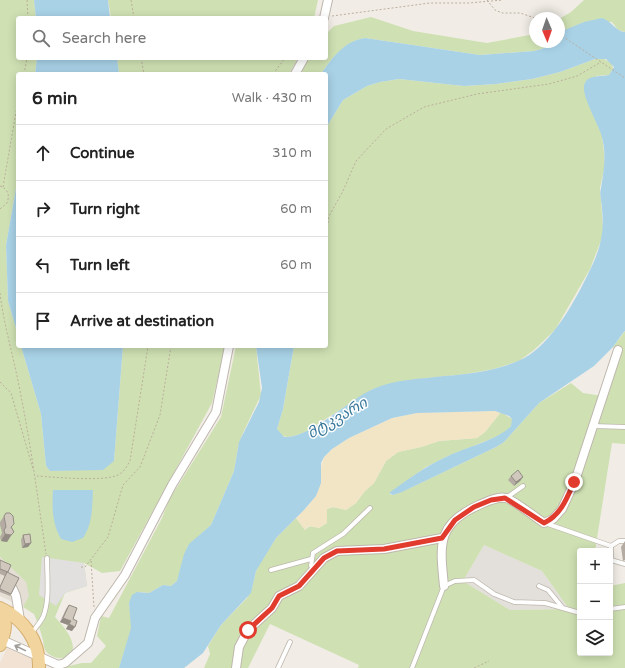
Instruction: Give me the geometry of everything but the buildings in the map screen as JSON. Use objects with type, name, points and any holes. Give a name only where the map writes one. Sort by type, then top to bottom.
[{"type":"main road","points":[[0,609],[20,620],[30,635],[38,662]]},
{"type":"main road","points":[[0,609],[5,624],[1,642]]},
{"type":"street","points":[[328,0],[328,17]]},
{"type":"street","points":[[296,72],[303,60]]},
{"type":"street","points":[[1,642],[38,662],[58,665],[66,663],[88,643],[95,618],[125,575],[149,527],[216,412],[229,348]]},
{"type":"street","points":[[444,586],[442,538],[455,520],[474,507],[491,500],[505,498],[544,523],[553,519],[562,509],[574,482],[594,426],[618,350]]},
{"type":"street","points":[[236,668],[239,647],[248,630],[272,608],[279,596],[299,586],[315,570],[324,558],[337,551],[384,549],[442,538]]},
{"type":"street","points":[[13,589],[16,596],[20,620]]},
{"type":"lane","points":[[594,426],[625,427]]},
{"type":"lane","points":[[505,498],[523,486]]},
{"type":"lane","points":[[315,570],[311,566],[313,553],[343,534],[370,508]]},
{"type":"lane","points":[[544,523],[610,546],[619,541],[625,541]]},
{"type":"lane","points":[[610,546],[611,560],[625,564]]},
{"type":"lane","points":[[30,635],[42,619],[45,611],[48,588],[47,558]]},
{"type":"lane","points":[[271,570],[311,559]]},
{"type":"lane","points":[[412,668],[444,586],[455,581],[474,580],[494,594],[514,602],[545,603],[577,612]]},
{"type":"lane","points":[[539,586],[548,590],[562,607]]},
{"type":"lane","points":[[613,609],[625,606]]},
{"type":"lane","points":[[278,668],[290,642]]},
{"type":"path","points":[[27,0],[28,16]]},
{"type":"path","points":[[131,0],[134,16]]},
{"type":"path","points":[[328,17],[430,3],[469,3],[487,0],[503,0]]},
{"type":"path","points":[[487,0],[494,10],[502,13],[520,13],[529,16]]},
{"type":"path","points":[[565,38],[625,78]]},
{"type":"path","points":[[24,72],[27,60]]},
{"type":"path","points":[[141,60],[144,72]]},
{"type":"path","points":[[274,72],[284,60]]},
{"type":"path","points":[[328,222],[329,216],[343,191],[356,161],[386,129],[424,108],[477,94],[549,84],[577,76],[601,62]]},
{"type":"path","points":[[3,187],[16,112]]},
{"type":"path","points":[[0,186],[8,192],[9,200],[5,206],[0,209]]},
{"type":"path","points":[[0,293],[2,313],[20,389],[47,558]]},
{"type":"path","points":[[35,476],[89,479],[114,477],[125,470],[130,461],[148,348]]},
{"type":"path","points":[[81,567],[85,567],[108,537],[122,485],[140,467],[160,415],[171,348]]},
{"type":"path","points":[[0,382],[11,393],[35,476]]},
{"type":"path","points":[[91,560],[95,618]]},
{"type":"path","points":[[474,668],[489,661]]},
{"type":"shaded area","points":[[484,545],[542,571],[569,609],[510,610],[463,581]]},
{"type":"shaded area","points":[[0,557],[26,582],[30,596],[23,607],[0,596]]},
{"type":"shaded area","points":[[42,557],[84,563],[87,586],[65,593],[56,606],[39,595]]},
{"type":"shaded area","points":[[7,648],[34,659],[35,668],[0,668],[0,663]]},
{"type":"green space","points":[[0,0],[34,0],[36,16],[16,16],[16,60],[37,60],[35,72],[16,72],[16,188],[6,245],[8,301],[16,328],[16,348],[22,348],[41,414],[46,466],[50,471],[73,470],[114,461],[123,348],[225,348],[212,403],[120,571],[102,573],[84,563],[87,586],[65,593],[55,617],[71,638],[73,647],[72,652],[66,658],[56,658],[45,650],[34,614],[23,607],[29,596],[26,582],[0,557]],"holes":[[[53,490],[71,490],[83,538]]]},
{"type":"green space","points":[[108,0],[318,0],[314,16],[111,16]]},
{"type":"green space","points":[[584,0],[625,0],[625,32],[618,30],[612,22],[584,22],[565,30],[565,16]]},
{"type":"green space","points":[[371,17],[413,31],[487,43],[529,35],[529,48],[543,48],[534,51],[480,55],[365,38],[345,46],[334,56],[322,72],[302,72],[308,60],[328,60],[328,32],[334,26]]},
{"type":"green space","points":[[602,58],[612,63],[613,69],[609,75],[596,76],[589,104],[602,135],[604,152],[605,165],[600,188],[603,227],[602,238],[590,269],[555,330],[534,350],[519,361],[494,369],[466,374],[402,381],[373,389],[305,432],[289,437],[282,436],[277,429],[283,409],[294,348],[328,348],[328,125],[343,100],[367,86],[380,82],[399,79],[464,86],[496,84],[532,79],[560,72],[595,59]]},
{"type":"green space","points":[[117,60],[297,60],[290,72],[119,72]]},
{"type":"green space","points":[[625,331],[625,444],[612,443],[595,548],[577,548],[577,656],[613,656],[613,585],[625,583],[625,668],[358,668],[359,665],[270,624],[248,668],[239,668],[241,652],[249,635],[273,610],[283,595],[307,583],[325,561],[339,553],[355,552],[355,550],[337,551],[336,549],[322,555],[294,585],[279,594],[267,609],[246,628],[237,645],[233,668],[204,668],[210,654],[208,646],[221,625],[247,598],[252,588],[256,571],[276,538],[296,518],[305,530],[311,526],[319,528],[327,523],[327,509],[333,507],[346,510],[356,503],[364,492],[374,483],[386,461],[398,452],[439,441],[477,438],[485,432],[501,412],[512,419],[512,422],[511,427],[501,435],[448,456],[426,467],[389,494],[393,495],[406,490],[496,447],[504,442],[539,403],[571,383],[583,393],[603,396],[618,350],[613,347]],"holes":[[[484,545],[542,571],[569,609],[510,610],[463,581]]]},
{"type":"green space","points":[[236,348],[256,348],[261,395],[243,433],[238,448],[234,471],[211,525],[188,546],[177,581],[171,586],[163,585],[149,593],[140,592],[129,603],[132,628],[119,668],[60,668],[82,663],[91,663],[106,646],[97,636],[101,616],[109,618],[162,518],[169,500],[221,417]]},
{"type":"sand","points":[[501,412],[485,432],[477,438],[439,441],[398,452],[386,461],[374,483],[364,492],[356,503],[346,510],[333,507],[327,509],[327,523],[319,528],[308,526],[305,530],[296,518],[310,504],[324,457],[332,449],[349,438],[392,418],[417,413]]},
{"type":"water","points":[[34,0],[108,0],[110,16],[36,16]]},
{"type":"water","name":"მტკვარი","points":[[602,18],[609,21],[622,32],[625,32],[625,331],[613,347],[594,366],[539,403],[504,442],[402,492],[393,495],[389,493],[432,464],[506,431],[511,426],[512,419],[509,416],[495,411],[417,413],[392,418],[349,438],[332,449],[324,457],[321,463],[321,483],[316,496],[276,538],[256,571],[251,593],[221,625],[203,653],[184,668],[119,668],[131,628],[129,603],[132,595],[137,592],[149,593],[163,585],[171,586],[177,581],[184,554],[189,544],[211,525],[234,471],[239,442],[259,402],[262,388],[256,348],[294,348],[283,409],[277,429],[284,437],[294,436],[305,432],[329,418],[364,394],[381,386],[408,380],[482,372],[518,361],[531,354],[543,344],[564,317],[582,287],[595,259],[603,228],[600,193],[604,168],[604,148],[601,134],[585,96],[584,86],[585,82],[591,78],[609,75],[614,67],[606,59],[595,59],[560,72],[532,79],[496,84],[464,86],[399,79],[380,82],[367,86],[343,100],[328,125],[328,72],[322,72],[345,46],[351,42],[365,38],[480,55],[534,51],[543,48],[565,48],[565,30],[584,22]]},
{"type":"water","points":[[37,60],[117,60],[119,72],[35,72]]},
{"type":"water","points":[[16,188],[16,328],[8,301],[6,245]]},
{"type":"water","points":[[22,348],[123,348],[114,461],[103,470],[50,471],[46,466],[41,414]]},
{"type":"water","points":[[53,490],[93,490],[89,527],[83,538],[72,542],[61,539],[53,515]]},
{"type":"route","points":[[248,630],[272,608],[279,596],[299,586],[310,576],[324,558],[337,551],[384,549],[442,538],[455,520],[474,507],[491,500],[505,498],[544,523],[553,519],[562,509],[574,482]]}]
